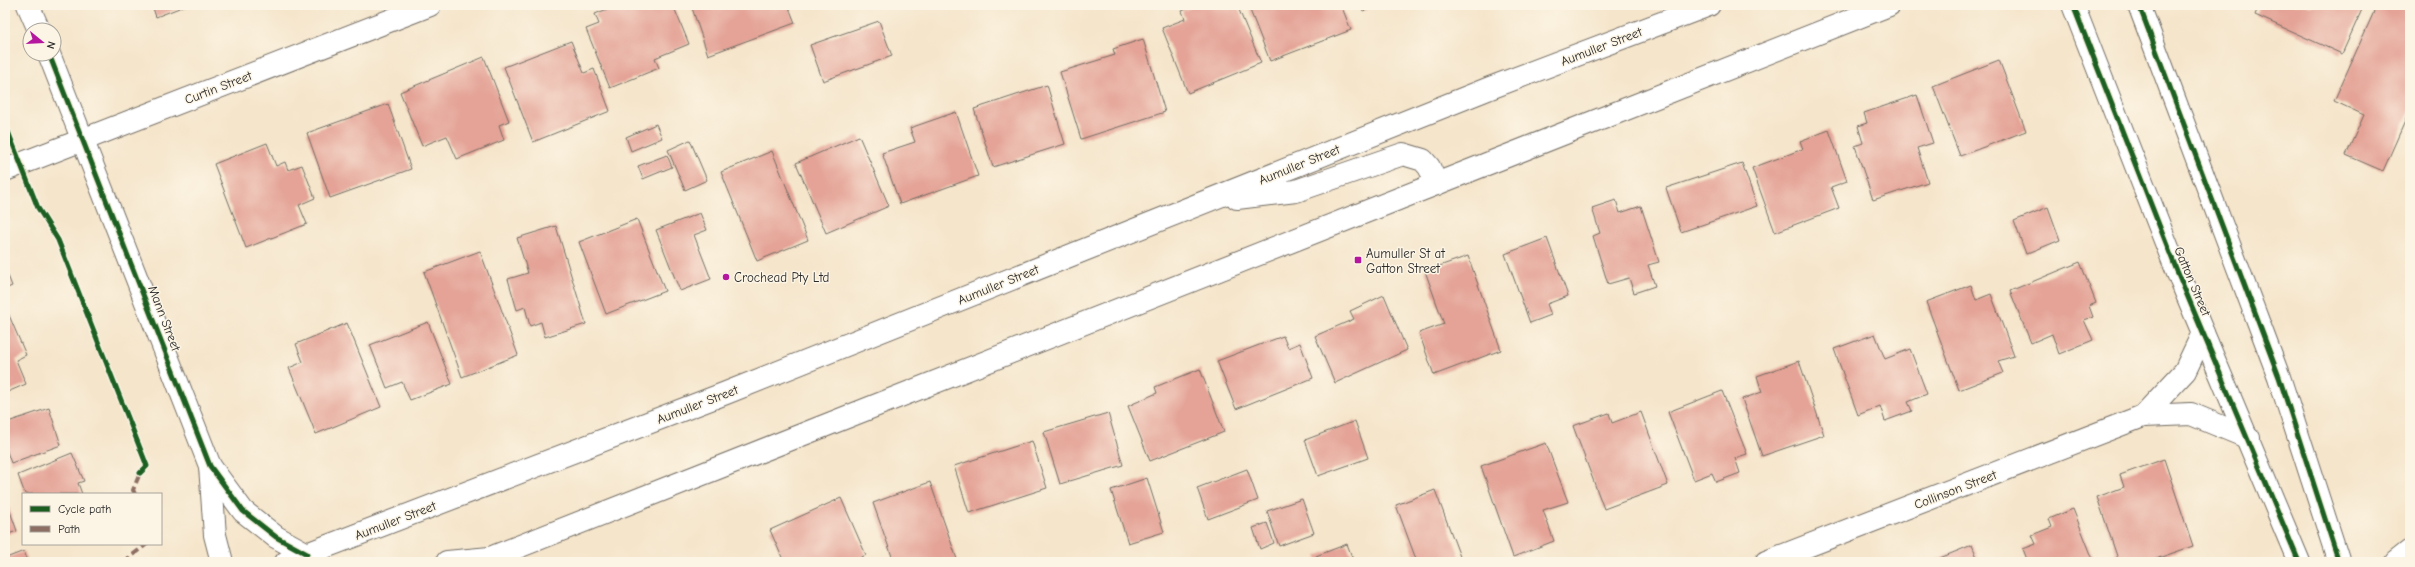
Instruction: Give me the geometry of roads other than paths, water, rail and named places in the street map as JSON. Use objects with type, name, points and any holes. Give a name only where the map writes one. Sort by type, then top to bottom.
[{"type":"main road","points":[[28,5],[35,22]]},
{"type":"main road","name":"Curtin Street","points":[[5,170],[430,5]]},
{"type":"main road","name":"Aumuller Street","points":[[286,562],[718,396],[1490,88],[1709,5]]},
{"type":"main road","points":[[447,562],[485,560],[1888,5]]},
{"type":"main road","name":"Gatton Street","points":[[2073,5],[2203,333],[2249,438],[2299,562]]},
{"type":"main road","points":[[2139,5],[2276,370],[2338,562]]},
{"type":"main road","name":"Mann Street","points":[[51,62],[83,139],[210,466],[243,512],[276,537],[308,554]]},
{"type":"main road","points":[[1206,202],[1296,191],[1403,154],[1414,155],[1423,160],[1429,167],[1437,184]]},
{"type":"main road","name":"Collinson Street","points":[[2143,416],[2185,371],[2203,333]]},
{"type":"main road","name":"Collinson Street","points":[[1766,562],[2143,416],[2191,414],[2249,438]]},
{"type":"main road","name":"Mann Street","points":[[210,466],[214,535],[222,562]]},
{"type":"main road","points":[[2396,562],[2410,551]]},
{"type":"place","name":"Aumuller St at Gatton Street","points":[[1358,260]]},
{"type":"place","name":"Crochead Pty Ltd","points":[[726,277]]}]
